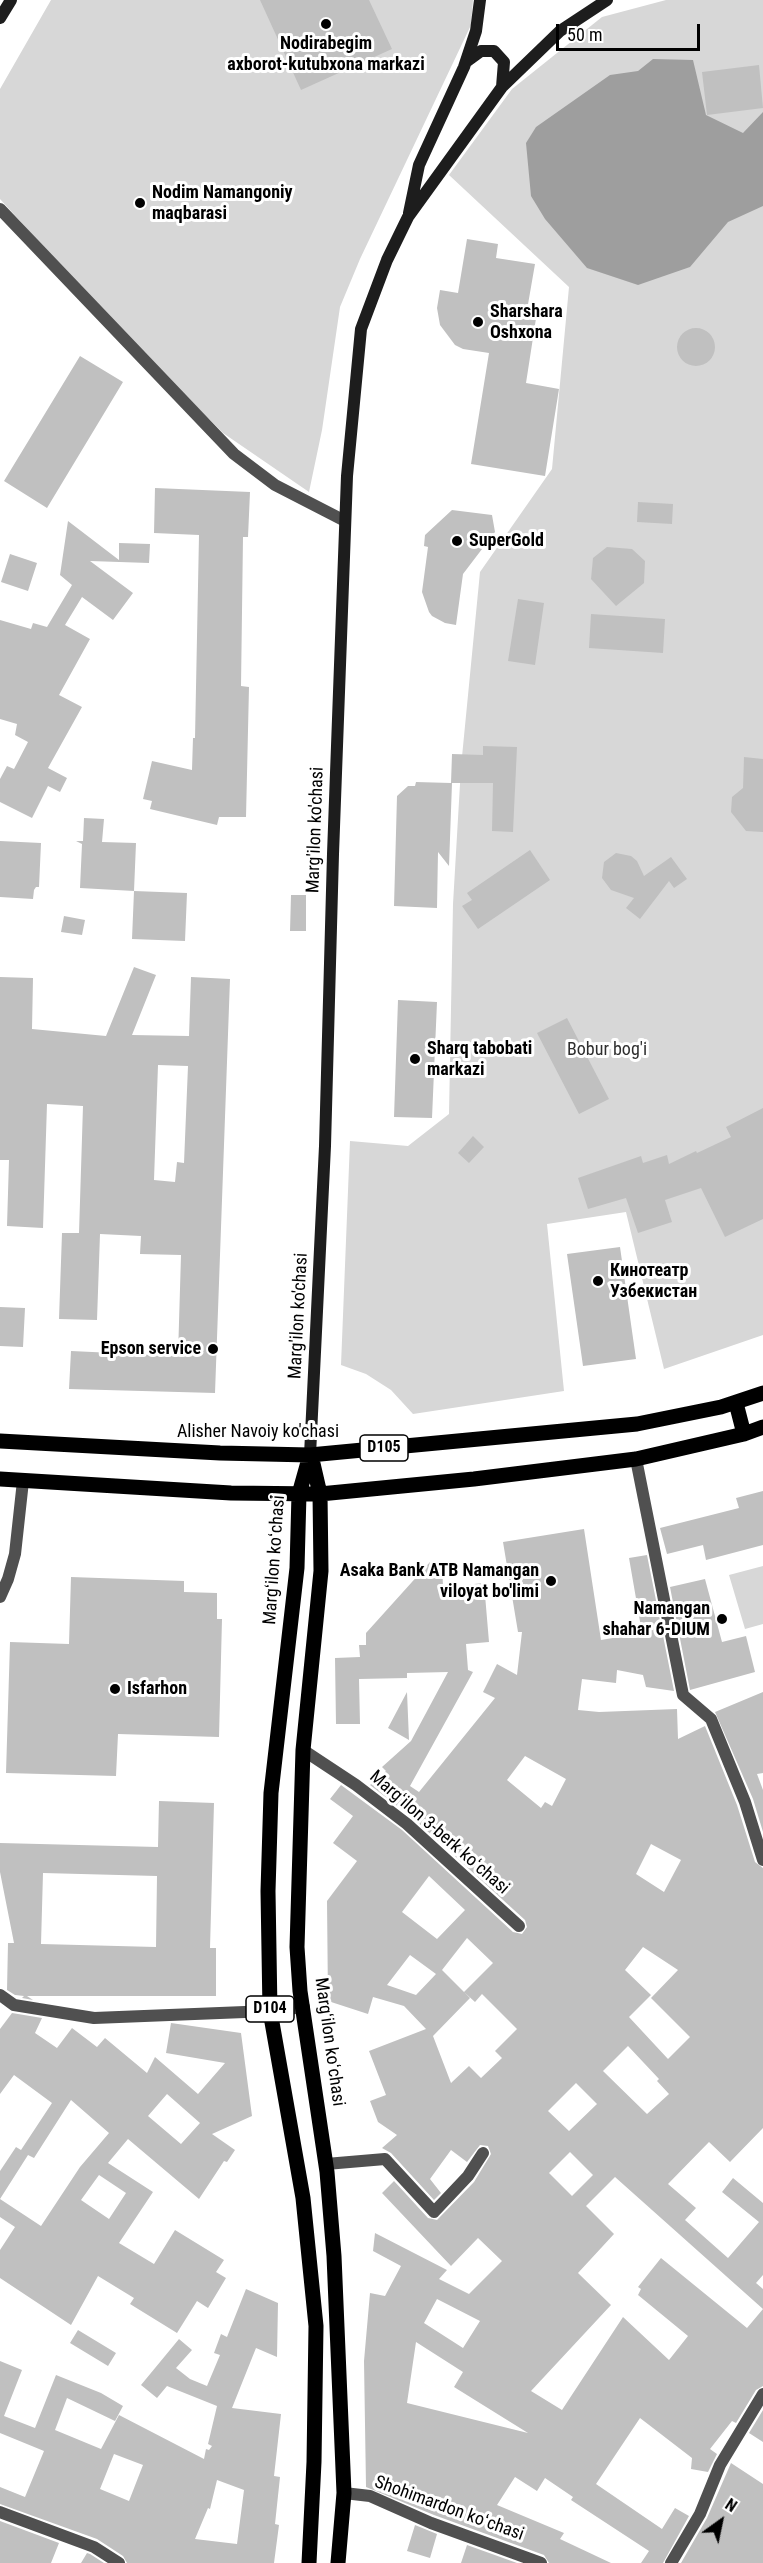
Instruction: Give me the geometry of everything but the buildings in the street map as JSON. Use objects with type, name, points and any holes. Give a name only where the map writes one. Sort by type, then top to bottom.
[{"type":"main road","points":[[0,18],[11,0]]},
{"type":"main road","points":[[408,217],[419,165],[466,62],[476,31],[480,0]]},
{"type":"main road","points":[[408,217],[502,87],[560,31],[607,0]]},
{"type":"main road","points":[[466,62],[481,51],[494,51],[504,62],[502,87]]},
{"type":"main road","name":"Marg'ilon ko'chasi","points":[[310,1455],[325,1146],[349,442],[361,329],[387,260],[408,217]]},
{"type":"main road","name":"Alisher Navoiy ko'chasi","points":[[0,1441],[220,1454],[310,1455],[637,1424],[736,1403],[763,1393]]},
{"type":"main road","points":[[736,1403],[744,1434]]},
{"type":"main road","name":"D105","points":[[0,1479],[231,1493],[320,1494],[474,1479],[636,1458],[744,1434],[763,1427]]},
{"type":"main road","name":"Margʻilon koʻchasi","points":[[309,2563],[314,2462],[316,2326],[303,2198],[270,2012],[268,1891],[271,1793],[297,1568],[299,1494],[310,1455]]},
{"type":"main road","name":"Margʻilon koʻchasi","points":[[310,1455],[320,1494],[321,1571],[303,1750],[297,1947],[300,1991],[326,2164],[338,2331],[344,2493],[338,2563]]},
{"type":"street","points":[[0,210],[234,454],[274,485],[345,521]]},
{"type":"street","points":[[636,1458],[683,1695],[704,1711],[716,1729],[745,1802],[763,1860]]},
{"type":"street","points":[[0,1597],[15,1554],[23,1480]]},
{"type":"street","name":"Margʻilon 3-berk koʻchasi","points":[[303,1750],[356,1785],[406,1824],[519,1926]]},
{"type":"street","points":[[0,1995],[14,2005],[94,2018],[270,2012],[304,2007]]},
{"type":"street","points":[[326,2164],[385,2159],[434,2212],[468,2176],[483,2153]]},
{"type":"street","points":[[671,2563],[700,2514],[720,2465],[763,2394]]},
{"type":"street","name":"Shohimardon koʻchasi","points":[[344,2493],[370,2496],[431,2523],[541,2563]]},
{"type":"street","points":[[0,2512],[94,2547],[119,2563]]},
{"type":"green space","points":[[51,0],[473,0],[471,25],[360,259],[340,307],[322,430],[309,492],[223,433],[104,313],[0,199],[0,89]]},
{"type":"green space","name":"Bobur bog'i","points":[[666,0],[763,0],[763,1335],[664,1369],[626,1212],[547,1224],[564,1391],[413,1414],[391,1390],[366,1374],[341,1365],[350,1141],[408,1146],[449,1114],[453,904],[461,767],[480,572],[552,469],[569,287],[449,175],[512,89],[602,17]]},
{"type":"green space","points":[[763,1566],[763,1624],[745,1629],[729,1575]]},
{"type":"shaded area","points":[[653,59],[693,60],[706,115],[743,133],[763,112],[763,206],[728,222],[690,267],[638,285],[587,268],[545,219],[531,196],[526,143],[536,127],[610,75],[638,71]]},
{"type":"place","name":"Nodirabegim axborot-kutubxona markazi","points":[[326,24]]},
{"type":"place","name":"Nodim Namangoniy maqbarasi","points":[[140,203]]},
{"type":"place","name":"Sharshara Oshxona","points":[[478,322]]},
{"type":"place","name":"SuperGold","points":[[457,541]]},
{"type":"place","name":"Sharq tabobati markazi","points":[[415,1059]]},
{"type":"place","name":"Кинотеатр Узбекистан","points":[[598,1281]]},
{"type":"place","name":"Epson service","points":[[213,1349]]},
{"type":"place","name":"Asaka Bank ATB Namangan viloyat bo'limi","points":[[551,1581]]},
{"type":"place","name":"Namangan shahar 6-DIUM","points":[[722,1619]]},
{"type":"place","name":"Isfarhon","points":[[115,1689]]}]
